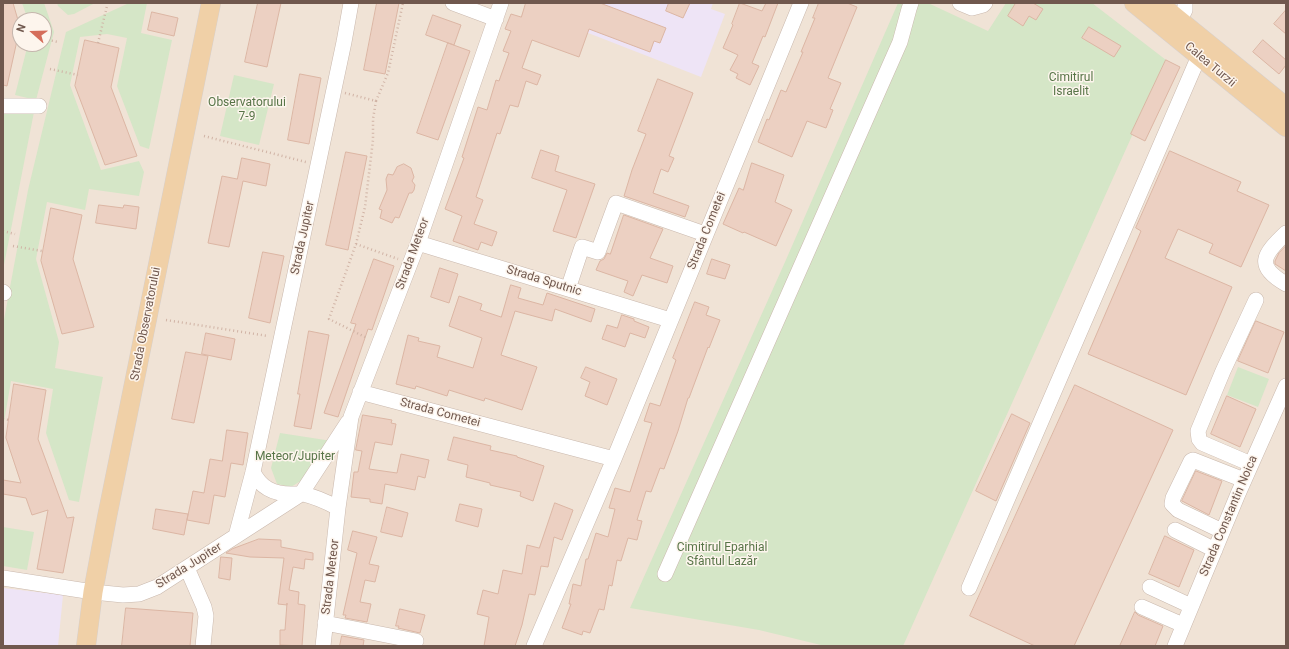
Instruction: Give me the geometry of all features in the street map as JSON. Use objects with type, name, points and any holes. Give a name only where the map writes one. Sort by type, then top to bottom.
[{"type":"main road","name":"Strada Observatorului","points":[[86,646],[93,592],[107,517],[211,3]]},
{"type":"main road","name":"Calea Turzii","points":[[1134,3],[1286,127]]},
{"type":"main road","name":"Calea Turzii","points":[[1158,3],[1183,12],[1286,107]]},
{"type":"street","name":"Strada Jupiter","points":[[236,536],[254,472],[351,3]]},
{"type":"street","points":[[452,3],[496,19]]},
{"type":"street","name":"Strada Meteor","points":[[323,646],[338,508],[351,417],[418,243],[501,3]]},
{"type":"street","name":"Strada Cometei","points":[[534,646],[614,459],[801,3]]},
{"type":"street","points":[[665,574],[900,42],[911,3]]},
{"type":"street","points":[[960,3],[972,8],[985,3]]},
{"type":"street","points":[[969,588],[1199,56]]},
{"type":"street","points":[[3,106],[39,106]]},
{"type":"street","points":[[568,289],[582,247],[598,252],[616,203],[705,234]]},
{"type":"street","points":[[1286,233],[1267,254],[1265,261],[1266,268],[1272,275],[1286,284]]},
{"type":"street","name":"Strada Sputnic","points":[[418,243],[670,320]]},
{"type":"street","points":[[1251,464],[1202,443],[1199,439],[1198,431],[1223,371],[1256,300]]},
{"type":"street","name":"Strada Constantin Noica","points":[[1175,646],[1222,531],[1286,386]]},
{"type":"street","name":"Strada Cometei","points":[[360,392],[614,459]]},
{"type":"street","name":"Strada Jupiter","points":[[3,578],[93,592],[123,595],[139,594],[157,588],[301,494],[351,417]]},
{"type":"street","points":[[1222,531],[1178,510],[1172,504],[1173,498],[1191,461],[1193,460],[1244,480]]},
{"type":"street","points":[[254,472],[261,484],[276,493],[301,494],[322,499],[338,508]]},
{"type":"street","points":[[1175,530],[1214,550]]},
{"type":"street","points":[[186,568],[201,598],[206,616],[203,646]]},
{"type":"street","points":[[1150,587],[1191,606]]},
{"type":"street","points":[[1142,607],[1183,625]]},
{"type":"street","points":[[325,623],[416,640]]},
{"type":"path","points":[[378,344],[329,319],[356,244],[366,207],[373,140],[373,119],[376,101],[388,73],[403,3]]},
{"type":"path","points":[[98,43],[107,6]]},
{"type":"path","points":[[52,41],[58,42]]},
{"type":"path","points":[[50,69],[78,75]]},
{"type":"path","points":[[334,90],[376,101]]},
{"type":"path","points":[[204,136],[318,165]]},
{"type":"path","points":[[3,231],[15,234]]},
{"type":"path","points":[[356,244],[410,263]]},
{"type":"path","points":[[13,246],[42,251]]},
{"type":"path","points":[[166,320],[282,338]]},
{"type":"path","points":[[3,419],[9,420]]},
{"type":"shaded area","points":[[3,3],[1286,3],[1286,646],[3,646]]},
{"type":"shaded area","points":[[588,3],[713,3],[711,9],[725,14],[701,77],[578,29]]},
{"type":"shaded area","points":[[3,588],[63,595],[58,646],[3,646]]},
{"type":"green space","points":[[22,3],[44,3],[47,12],[25,12]]},
{"type":"green space","points":[[57,3],[95,3],[74,14],[68,15],[58,6]]},
{"type":"green space","points":[[129,3],[147,3],[141,33],[172,40],[149,149],[140,146],[117,86],[127,38],[107,34],[80,37],[70,85],[101,170],[139,161],[144,172],[139,196],[89,189],[85,210],[47,202],[36,259],[59,342],[55,368],[103,377],[79,502],[69,500],[46,433],[53,389],[11,381],[3,428],[3,325],[28,190],[66,32]]},
{"type":"green space","points":[[898,3],[928,3],[988,31],[1006,3],[1092,3],[1166,60],[903,646],[825,646],[759,630],[630,608],[785,262]]},
{"type":"green space","points":[[52,26],[54,32],[52,40]]},
{"type":"green space","points":[[26,52],[49,52],[36,100],[15,95]]},
{"type":"green space","name":"Observatorului 7-9","points":[[234,75],[274,84],[259,145],[220,136]]},
{"type":"green space","points":[[3,109],[34,112],[3,270]]},
{"type":"green space","points":[[1238,367],[1269,379],[1258,407],[1227,395]]},
{"type":"green space","name":"Meteor/Jupiter","points":[[280,433],[332,441],[307,477],[291,487],[277,484],[271,468]]},
{"type":"green space","points":[[3,527],[34,532],[27,570],[3,566]]},
{"type":"building","points":[[3,3],[13,3],[16,12],[12,12],[12,52],[14,52],[7,86],[3,85]]},
{"type":"building","points":[[258,3],[281,3],[267,67],[245,62]]},
{"type":"building","points":[[377,3],[399,3],[385,74],[364,70]]},
{"type":"building","points":[[526,3],[600,3],[666,28],[660,43],[654,41],[650,52],[589,29],[579,57],[532,40],[522,68],[541,75],[537,85],[526,81],[518,107],[510,105],[500,134],[497,133],[476,197],[483,200],[474,224],[497,232],[492,246],[481,242],[478,250],[453,241],[462,216],[445,209],[464,158],[462,157],[478,107],[487,110],[496,80],[499,81],[509,53],[503,51],[511,31],[505,29],[511,14],[521,17]]},
{"type":"building","points":[[669,3],[690,3],[683,18],[666,11]]},
{"type":"building","points":[[740,3],[762,11],[766,3],[778,3],[765,37],[763,36],[752,63],[759,66],[750,85],[736,78],[738,74],[730,70],[738,55],[723,48],[733,25],[732,24]]},
{"type":"building","points":[[819,3],[847,3],[857,7],[828,78],[841,83],[830,109],[833,110],[826,128],[807,121],[792,157],[758,142],[781,90],[786,92],[803,52],[801,52],[815,18],[813,18]]},
{"type":"building","points":[[1016,3],[1033,3],[1043,9],[1036,20],[1029,16],[1023,26],[1008,16]]},
{"type":"building","points":[[1286,10],[1286,34],[1274,24]]},
{"type":"building","points":[[152,12],[178,18],[174,36],[148,30]]},
{"type":"building","points":[[433,15],[461,25],[454,45],[426,35]]},
{"type":"building","points":[[1089,27],[1121,46],[1114,57],[1082,38]]},
{"type":"building","points":[[85,40],[119,48],[111,87],[137,156],[105,165],[75,86]]},
{"type":"building","points":[[1263,40],[1286,60],[1286,65],[1279,74],[1253,52]]},
{"type":"building","points":[[448,43],[470,51],[438,140],[417,133]]},
{"type":"building","points":[[1166,60],[1180,67],[1145,141],[1131,134]]},
{"type":"building","points":[[300,74],[321,78],[309,144],[288,140]]},
{"type":"building","points":[[658,79],[693,93],[669,156],[674,158],[668,172],[661,169],[653,193],[689,206],[685,217],[624,196],[646,134],[638,131]]},
{"type":"building","points":[[541,150],[559,156],[555,171],[595,184],[576,238],[553,231],[567,190],[532,178]]},
{"type":"building","points":[[1170,151],[1241,182],[1237,191],[1269,205],[1241,267],[1209,253],[1213,244],[1178,229],[1165,258],[1232,287],[1186,395],[1088,354],[1141,231],[1136,228]]},
{"type":"building","points":[[346,152],[367,156],[348,250],[326,245]]},
{"type":"building","points":[[242,158],[270,164],[266,186],[243,181],[229,247],[208,243],[222,176],[237,179]]},
{"type":"building","points":[[752,163],[784,175],[775,202],[792,210],[776,246],[723,224],[739,188],[743,190]]},
{"type":"building","points":[[404,164],[411,168],[414,177],[412,181],[415,185],[414,190],[412,193],[409,193],[399,218],[395,217],[392,223],[380,218],[382,210],[379,209],[387,190],[386,179],[388,174],[393,175],[397,167]]},
{"type":"building","points":[[99,205],[123,208],[124,205],[139,207],[136,229],[96,223]]},
{"type":"building","points":[[51,208],[82,215],[73,259],[94,327],[62,334],[41,261]]},
{"type":"building","points":[[624,215],[663,229],[650,258],[673,266],[667,283],[642,275],[633,296],[624,292],[628,281],[596,270],[600,261],[604,259],[607,253],[610,254]]},
{"type":"building","points":[[1286,246],[1286,271],[1275,264],[1275,261],[1279,253]]},
{"type":"building","points":[[263,252],[284,256],[270,323],[249,318]]},
{"type":"building","points":[[374,259],[394,266],[372,330],[368,329],[338,417],[324,413],[356,324],[351,323]]},
{"type":"building","points":[[712,259],[730,265],[725,279],[707,274]]},
{"type":"building","points":[[440,268],[458,274],[449,303],[431,297]]},
{"type":"building","points":[[511,285],[521,288],[518,298],[543,305],[547,293],[595,309],[591,322],[555,309],[552,321],[515,311],[501,355],[537,367],[522,410],[485,398],[484,401],[449,390],[447,396],[416,386],[415,389],[396,384],[408,335],[419,338],[418,341],[440,346],[437,357],[473,368],[482,338],[449,326],[459,296],[482,304],[480,310],[501,317]]},
{"type":"building","points":[[695,302],[709,307],[706,315],[720,320],[688,398],[664,469],[660,468],[651,492],[646,491],[637,520],[642,521],[637,540],[628,538],[621,561],[617,560],[612,586],[609,585],[604,610],[599,609],[590,633],[583,631],[582,635],[562,628],[571,604],[569,604],[573,584],[581,586],[586,559],[588,559],[596,533],[608,537],[615,509],[609,508],[615,488],[630,492],[652,423],[644,421],[650,403],[660,406],[676,360],[673,358]]},
{"type":"building","points":[[622,315],[634,319],[634,321],[649,327],[645,338],[630,333],[625,347],[602,339],[607,325],[617,328]]},
{"type":"building","points":[[1256,321],[1284,332],[1268,373],[1238,361]]},
{"type":"building","points":[[309,331],[329,335],[311,429],[294,426]]},
{"type":"building","points":[[206,333],[235,339],[231,360],[202,354]]},
{"type":"building","points":[[186,352],[208,356],[194,423],[172,419]]},
{"type":"building","points":[[586,367],[617,379],[607,405],[585,396],[590,382],[581,378]]},
{"type":"building","points":[[14,384],[46,390],[38,439],[67,518],[74,517],[63,573],[37,569],[48,510],[32,515],[26,498],[3,494],[3,480],[21,483],[6,438]]},
{"type":"building","points":[[1075,385],[1173,430],[1074,646],[1035,646],[970,616]]},
{"type":"building","points":[[1227,396],[1256,409],[1240,447],[1211,434]]},
{"type":"building","points":[[1012,414],[1030,423],[996,501],[976,491]]},
{"type":"building","points":[[363,415],[392,420],[391,423],[396,424],[392,445],[375,442],[369,469],[397,473],[401,454],[429,460],[425,478],[418,476],[415,490],[385,484],[382,504],[370,502],[370,499],[351,497],[354,472],[358,472],[362,451],[356,450]]},
{"type":"building","points":[[227,430],[248,433],[243,465],[231,463],[225,497],[214,495],[209,524],[187,520],[193,491],[204,493],[210,459],[222,461]]},
{"type":"building","points":[[454,437],[491,446],[490,450],[517,456],[544,466],[533,501],[520,496],[521,492],[490,485],[490,483],[466,477],[468,465],[448,460]]},
{"type":"building","points":[[1196,471],[1222,481],[1209,515],[1182,501]]},
{"type":"building","points":[[555,503],[573,510],[562,540],[554,537],[548,567],[541,566],[535,595],[529,594],[522,625],[515,646],[484,646],[489,617],[477,614],[483,590],[498,594],[503,570],[522,574],[527,545],[539,548]]},
{"type":"building","points":[[460,504],[482,509],[478,527],[456,521]]},
{"type":"building","points":[[387,507],[408,513],[402,537],[381,532]]},
{"type":"building","points":[[156,509],[188,514],[184,535],[153,529]]},
{"type":"building","points":[[353,531],[377,537],[369,564],[379,566],[375,582],[365,580],[360,602],[371,604],[367,622],[345,618],[346,615],[343,615],[357,553],[348,550]]},
{"type":"building","points":[[1165,536],[1194,550],[1179,587],[1149,574]]},
{"type":"building","points":[[259,539],[281,540],[281,547],[313,553],[313,560],[305,559],[304,569],[293,567],[289,590],[299,592],[298,604],[305,605],[302,646],[280,645],[280,630],[285,630],[287,605],[278,604],[284,558],[250,557],[226,553],[232,549]]},
{"type":"building","points":[[221,557],[232,558],[230,580],[219,578]]},
{"type":"building","points":[[126,608],[193,613],[190,646],[122,646]]},
{"type":"building","points":[[400,609],[425,615],[420,633],[398,628],[399,626],[396,626]]},
{"type":"building","points":[[1135,612],[1138,615],[1163,626],[1155,646],[1120,646]]},
{"type":"building","points":[[342,636],[364,640],[363,646],[340,646]]},
{"type":"park label","name":"Cimitirul Israelit","points":[[1071,85]]},
{"type":"park label","name":"Cimitirul Eparhial Sfântul Lazăr","points":[[722,555]]}]
